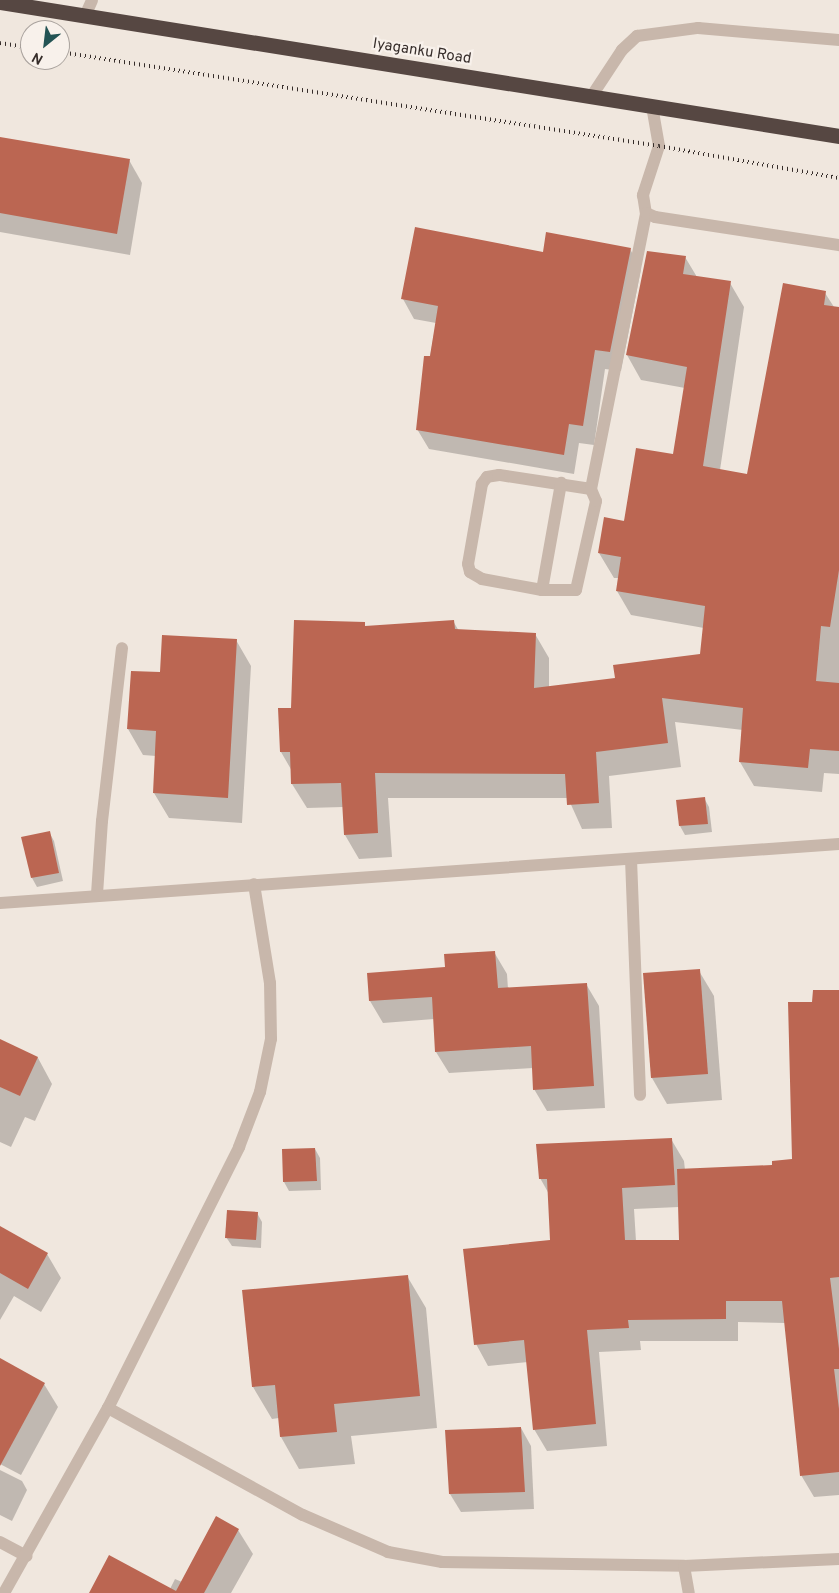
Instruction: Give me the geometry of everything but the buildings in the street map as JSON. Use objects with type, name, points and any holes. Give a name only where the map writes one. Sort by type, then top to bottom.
[{"type":"highway","name":"Iyaganku Road","points":[[0,2],[839,136]]},
{"type":"street","points":[[86,16],[92,0]]},
{"type":"street","points":[[591,97],[622,50],[637,36],[698,28],[839,40]]},
{"type":"street","points":[[592,490],[561,483],[498,476],[487,477],[482,484],[468,564],[470,572],[482,579],[542,590],[576,590],[596,501],[592,490],[646,213],[643,195],[659,146],[652,106]]},
{"type":"street","points":[[646,213],[655,217],[839,245]]},
{"type":"street","points":[[542,590],[561,483]]},
{"type":"street","points":[[97,894],[102,821],[122,648]]},
{"type":"street","points":[[0,903],[97,894],[839,844]]},
{"type":"street","points":[[631,859],[640,1095]]},
{"type":"street","points":[[4,1593],[108,1408],[239,1147],[260,1092],[271,1039],[270,983],[254,884]]},
{"type":"street","points":[[108,1408],[303,1515],[388,1552],[442,1562],[684,1566],[839,1559]]},
{"type":"street","points":[[0,1542],[26,1556]]},
{"type":"street","points":[[684,1566],[689,1593]]},
{"type":"railway","points":[[0,43],[20,46]]},
{"type":"railway","points":[[70,54],[659,146],[839,178]]}]
